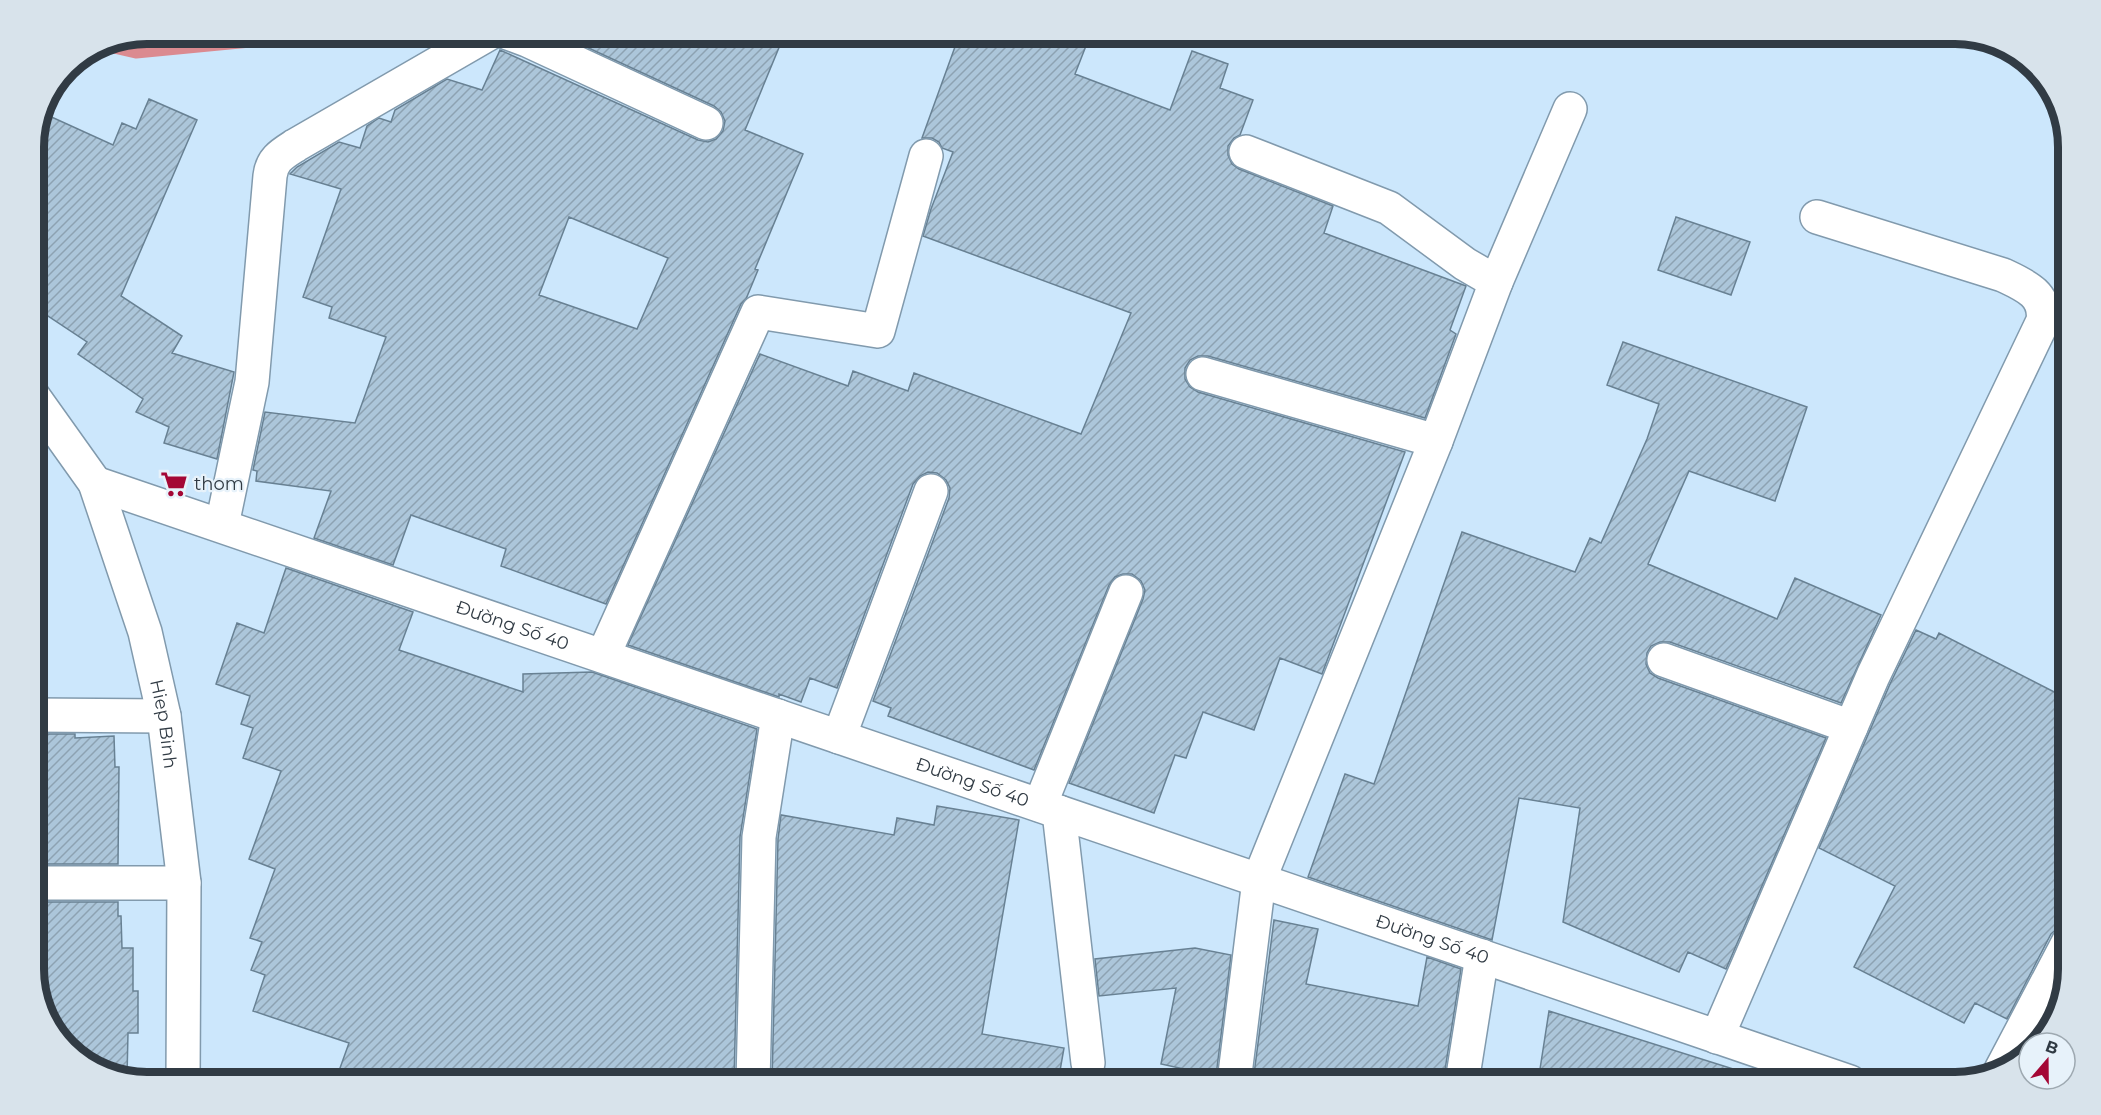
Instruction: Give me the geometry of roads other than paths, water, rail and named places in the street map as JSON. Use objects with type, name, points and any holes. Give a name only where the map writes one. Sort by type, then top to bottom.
[{"type":"street","points":[[222,525],[252,382],[270,176],[274,161],[296,145],[471,44]]},
{"type":"street","points":[[536,44],[706,123]]},
{"type":"street","points":[[1235,1072],[1259,880],[1436,441],[1496,282],[1570,109]]},
{"type":"street","points":[[1246,152],[1389,208],[1465,264],[1496,282]]},
{"type":"street","points":[[603,656],[758,312],[878,331],[926,156]]},
{"type":"street","points":[[1717,1037],[1873,676],[2043,321],[2044,313],[2043,306],[2034,294],[2003,275],[1817,217]]},
{"type":"street","points":[[1203,374],[1436,441]]},
{"type":"street","name":"Hiep Binh","points":[[44,411],[95,483],[145,632],[165,716],[184,883],[183,1072]]},
{"type":"street","name":"Đường Số 40","points":[[95,483],[1820,1072]]},
{"type":"street","points":[[839,736],[931,491]]},
{"type":"street","points":[[1088,1062],[1049,808],[1126,592]]},
{"type":"street","points":[[1664,660],[1851,728]]},
{"type":"street","points":[[44,715],[165,716]]},
{"type":"street","points":[[753,1072],[759,837],[778,716]]},
{"type":"street","points":[[44,883],[184,883]]},
{"type":"street","points":[[1464,1072],[1482,956]]},
{"type":"street","points":[[2008,1056],[2058,962]]},
{"type":"waterway","points":[[119,47],[136,51],[209,44]]},
{"type":"place","name":"thom","points":[[174,484]]}]
